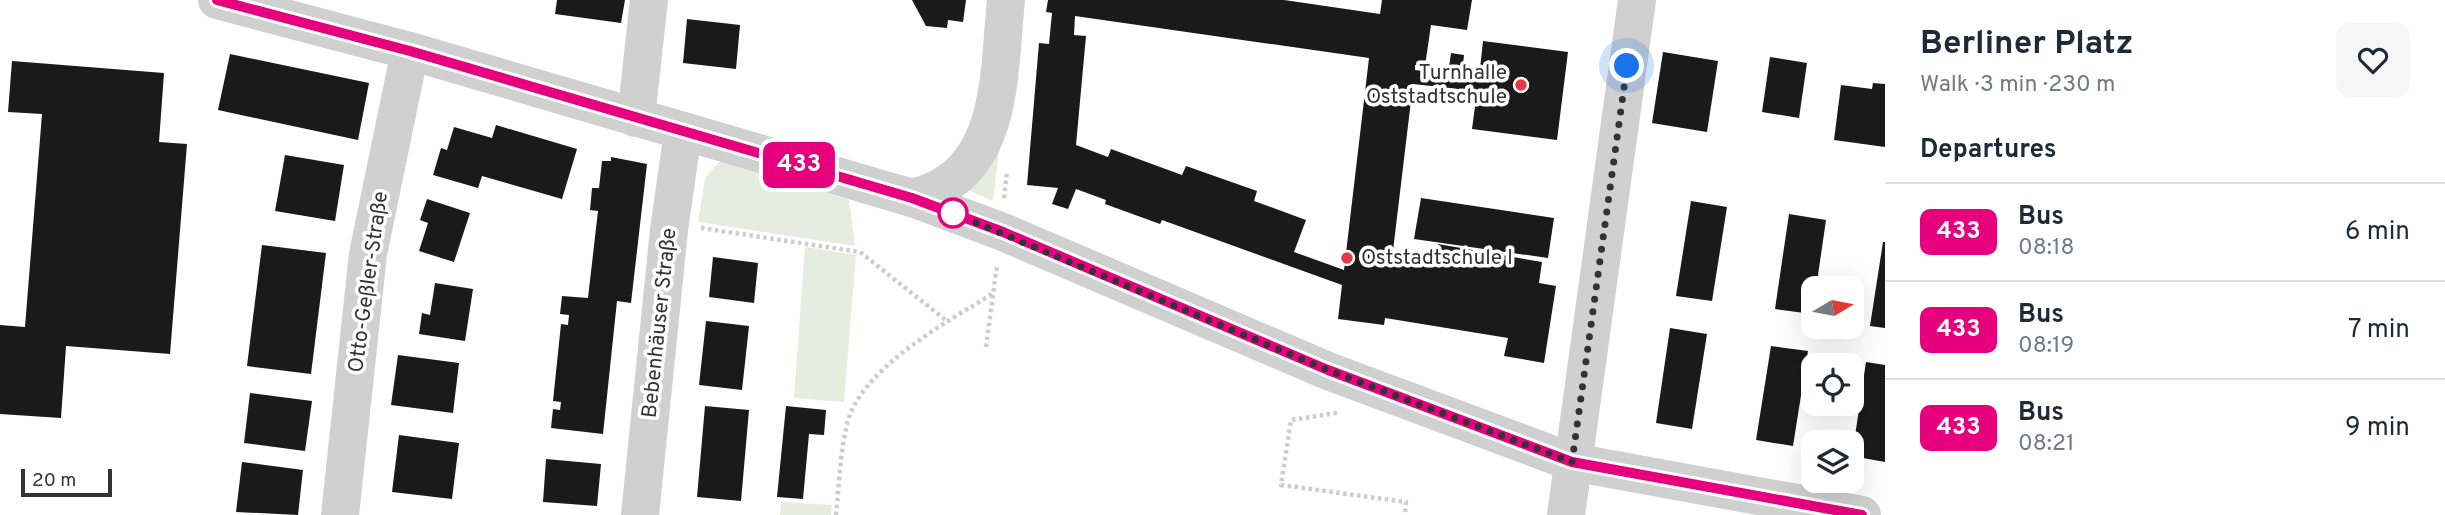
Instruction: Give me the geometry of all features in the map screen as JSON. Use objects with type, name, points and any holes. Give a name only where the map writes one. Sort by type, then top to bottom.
[{"type":"street","points":[[217,0],[410,51],[912,198],[1003,232],[1328,370],[1572,462],[1862,515]]},
{"type":"street","points":[[636,118],[649,0]]},
{"type":"street","points":[[912,198],[944,187],[960,175],[984,141],[993,114],[1006,0]]},
{"type":"street","points":[[1566,515],[1637,0]]},
{"type":"street","name":"Otto-Geßler-Straße","points":[[340,515],[368,254],[410,51]]},
{"type":"street","name":"Bebenhäuser Straße","points":[[640,515],[682,132]]},
{"type":"path","points":[[670,224],[860,252],[947,321]]},
{"type":"path","points":[[836,515],[847,423],[859,395],[897,359],[947,321],[993,294],[986,347]]},
{"type":"path","points":[[1291,420],[1281,485],[1406,502],[1405,515]]},
{"type":"shaded area","points":[[999,151],[993,201],[965,189]]},
{"type":"shaded area","points":[[720,161],[849,200],[855,246],[698,222],[705,178]]},
{"type":"shaded area","points":[[805,247],[856,255],[844,402],[794,398]]},
{"type":"shaded area","points":[[781,502],[832,505],[831,515],[780,515]]},
{"type":"building","points":[[557,0],[625,0],[621,23],[555,14]]},
{"type":"building","points":[[912,0],[966,0],[963,22],[948,20],[947,28],[926,26]]},
{"type":"building","points":[[1048,0],[1284,0],[1380,14],[1382,0],[1472,0],[1467,30],[1431,25],[1425,66],[1415,65],[1415,70],[1448,74],[1451,53],[1464,55],[1462,76],[1479,78],[1483,41],[1568,52],[1557,140],[1472,129],[1477,91],[1413,84],[1392,259],[1434,266],[1438,244],[1542,262],[1539,283],[1556,286],[1544,363],[1504,356],[1508,338],[1385,318],[1384,325],[1338,319],[1342,285],[1162,220],[1160,224],[1105,204],[1106,200],[1076,189],[1068,209],[1052,204],[1058,188],[1027,185],[1039,43],[1049,44],[1052,13],[1046,12]],"holes":[[[1075,16],[1369,58],[1344,270],[1294,252],[1306,220],[1254,201],[1257,191],[1186,166],[1182,175],[1111,149],[1108,157],[1076,145],[1086,36],[1074,35]]]},
{"type":"building","points":[[687,19],[740,25],[736,69],[683,63]]},
{"type":"building","points":[[1663,52],[1718,61],[1707,132],[1652,123]]},
{"type":"building","points":[[230,54],[369,83],[358,140],[218,110]]},
{"type":"building","points":[[1770,57],[1807,63],[1799,118],[1762,112]]},
{"type":"building","points":[[12,61],[164,73],[159,142],[187,144],[170,354],[66,346],[61,418],[0,414],[0,325],[25,327],[42,114],[8,112]]},
{"type":"building","points":[[1873,83],[1885,84],[1885,147],[1834,140],[1841,85],[1872,89]]},
{"type":"building","points":[[496,125],[577,149],[562,199],[482,176],[478,188],[433,175],[441,148],[447,150],[454,127],[492,138]]},
{"type":"building","points":[[285,155],[344,165],[335,221],[275,211]]},
{"type":"building","points":[[611,157],[647,164],[631,303],[617,301],[603,434],[551,428],[553,409],[560,410],[561,402],[553,401],[561,324],[568,325],[569,315],[560,314],[562,296],[588,298],[598,211],[590,210],[592,188],[599,188],[602,161],[611,161]]},
{"type":"building","points":[[1421,198],[1554,218],[1548,258],[1414,239]]},
{"type":"building","points":[[427,199],[470,213],[454,262],[419,251],[428,223],[420,220]]},
{"type":"building","points":[[1691,201],[1727,207],[1712,301],[1676,296]]},
{"type":"building","points":[[1789,214],[1826,220],[1818,276],[1801,276],[1801,313],[1775,309]]},
{"type":"building","points":[[1885,242],[1885,328],[1870,326]]},
{"type":"building","points":[[262,245],[326,253],[311,374],[247,366]]},
{"type":"building","points":[[713,257],[758,263],[754,303],[709,297]]},
{"type":"building","points":[[435,283],[473,289],[465,341],[419,334],[422,313],[430,315]]},
{"type":"building","points":[[706,321],[749,326],[742,390],[699,385]]},
{"type":"building","points":[[1670,328],[1707,334],[1692,429],[1656,423]]},
{"type":"building","points":[[1771,346],[1808,351],[1801,353],[1801,395],[1793,446],[1756,440]]},
{"type":"building","points":[[398,355],[459,363],[453,413],[391,405]]},
{"type":"building","points":[[1866,362],[1885,365],[1885,462],[1864,458],[1864,430],[1856,430],[1858,416],[1864,416]]},
{"type":"building","points":[[250,393],[312,401],[305,451],[244,443]]},
{"type":"building","points":[[705,406],[749,410],[741,501],[697,497]]},
{"type":"building","points":[[786,406],[826,410],[824,435],[809,434],[803,499],[777,497]]},
{"type":"building","points":[[399,435],[459,443],[452,499],[392,492]]},
{"type":"building","points":[[546,459],[601,464],[597,506],[543,502]]},
{"type":"building","points":[[242,462],[303,470],[298,515],[236,512]]},
{"type":"bus line","name":"433","points":[[217,0],[410,51],[912,198],[1003,232],[1328,370],[1572,462],[1862,515]]},
{"type":"place","name":"Turnhalle Oststadtschule","points":[[1521,85]]},
{"type":"place","name":"Oststadtschule I","points":[[1347,258]]},
{"type":"route","points":[[953,213],[1328,370],[1572,462],[1627,66]]}]
